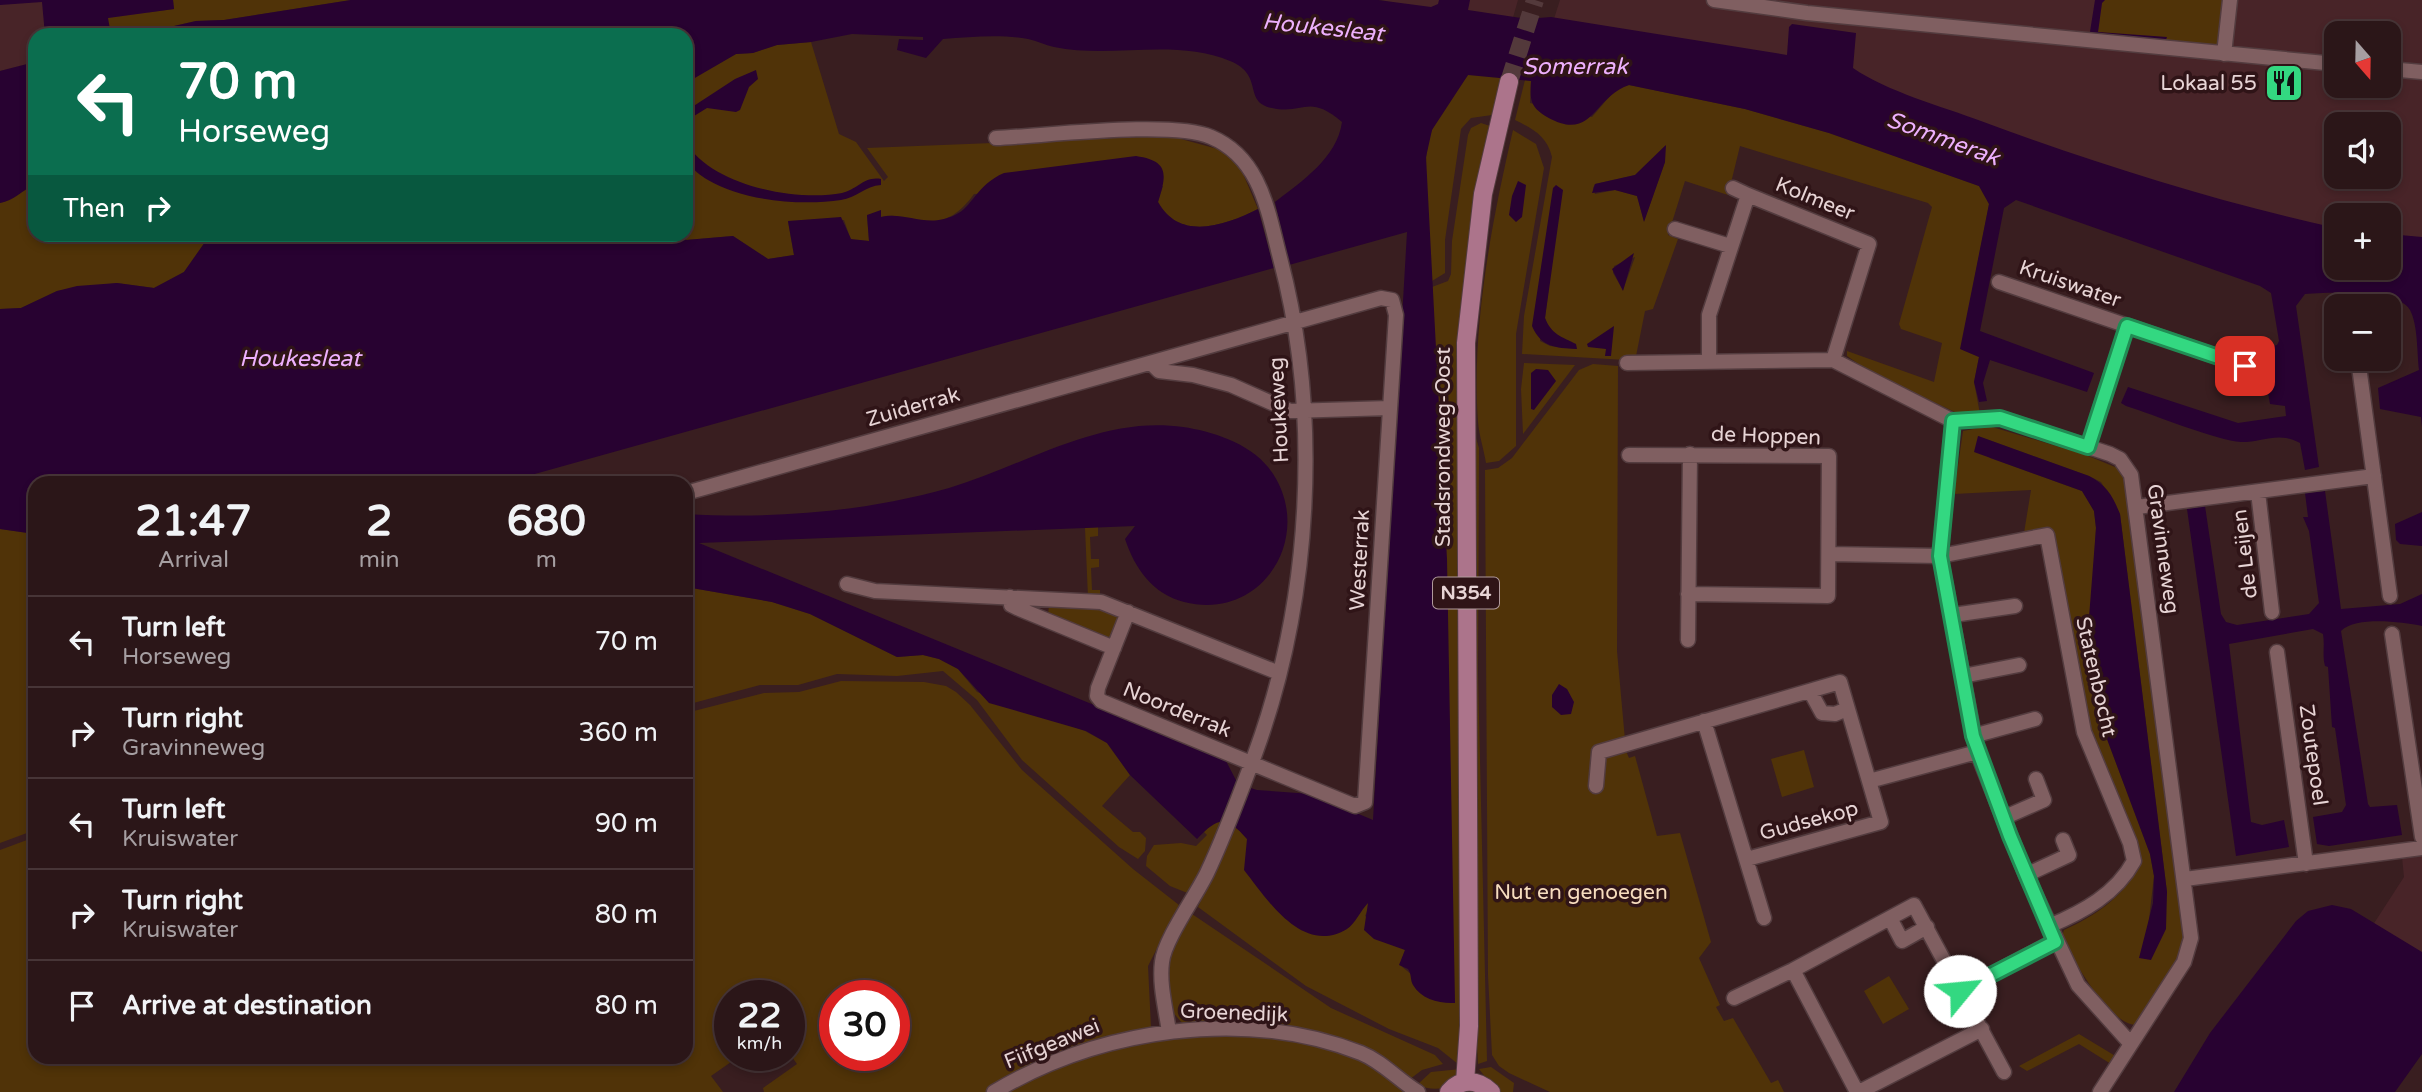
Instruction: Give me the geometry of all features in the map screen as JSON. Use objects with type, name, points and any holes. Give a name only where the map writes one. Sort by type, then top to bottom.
[{"type":"main road","name":"Stadsrondweg-Oost","points":[[1478,1085],[1469,1026],[1466,344],[1483,194],[1508,82]]},
{"type":"main road","name":"N354","points":[[1449,1092],[1478,1085]]},
{"type":"street","points":[[1714,0],[1807,13],[2324,63]]},
{"type":"street","points":[[2224,54],[2230,0]]},
{"type":"street","points":[[2401,70],[2422,72]]},
{"type":"street","name":"Houkeweg","points":[[996,138],[1186,130],[1210,136],[1231,148],[1252,171],[1262,191],[1283,267],[1293,322],[1303,411],[1300,547],[1279,673],[1249,769],[1225,830],[1190,904]]},
{"type":"street","name":"Kolmeer","points":[[1732,188],[1869,244],[1833,360]]},
{"type":"street","name":"Kolmeer","points":[[1709,361],[1709,315],[1748,195]]},
{"type":"street","points":[[1675,229],[1730,246]]},
{"type":"street","name":"Kruiswater","points":[[1999,282],[2245,366]]},
{"type":"street","name":"Westerrak","points":[[1249,769],[1355,806],[1365,802],[1396,315],[1392,300],[1381,298],[1293,322]]},
{"type":"street","name":"Zuiderrak","points":[[693,491],[1293,322]]},
{"type":"street","name":"Kruiswater","points":[[2088,447],[2127,326]]},
{"type":"street","points":[[1627,363],[1833,360],[1953,421],[1940,556],[1977,752],[2055,942],[2078,985],[2131,1044]]},
{"type":"street","points":[[1151,363],[1159,371],[1212,379],[1282,410],[1390,408]]},
{"type":"street","points":[[2360,371],[2390,596]]},
{"type":"street","name":"Gravinneweg","points":[[1953,421],[2000,418],[2120,459],[2131,475],[2191,938],[2184,962],[2099,1092]]},
{"type":"street","name":"de Hoppen","points":[[1688,640],[1690,454]]},
{"type":"street","name":"de Hoppen","points":[[1629,455],[1829,456],[1828,596],[1688,594]]},
{"type":"street","name":"de Leijen","points":[[2137,507],[2374,476]]},
{"type":"street","name":"de Leijen","points":[[2258,492],[2272,612]]},
{"type":"street","name":"Statenbocht","points":[[1940,556],[2047,535],[2084,732],[2130,843],[2134,861],[2127,874],[2088,909],[2049,926]]},
{"type":"street","points":[[1829,554],[1940,556]]},
{"type":"street","points":[[847,584],[875,591],[1101,602],[1279,673]]},
{"type":"street","points":[[1010,597],[1011,605],[1017,608],[1114,648]]},
{"type":"street","points":[[1953,615],[2015,606]]},
{"type":"street","name":"Noorderrak","points":[[1128,612],[1097,696],[1101,701],[1249,769]]},
{"type":"street","points":[[2392,634],[2422,837]]},
{"type":"street","name":"Zoutepoel","points":[[2277,652],[2306,864]]},
{"type":"street","points":[[1963,676],[2019,665]]},
{"type":"street","name":"Gudsekop","points":[[1596,786],[1597,753],[1840,682],[1881,822],[1746,859]]},
{"type":"street","points":[[1810,691],[1822,713],[1835,714],[1847,709]]},
{"type":"street","points":[[1973,736],[2035,719]]},
{"type":"street","name":"Gudsekop","points":[[1704,721],[1764,918]]},
{"type":"street","name":"Gudsekop","points":[[1869,781],[1977,752]]},
{"type":"street","points":[[2003,818],[2044,800],[2036,779]]},
{"type":"street","points":[[2026,875],[2069,855],[2063,840]]},
{"type":"street","points":[[2185,879],[2422,848]]},
{"type":"street","name":"Groenedijk","points":[[1190,904],[1162,961],[1169,1032],[1244,1031],[1336,1045],[1378,1061],[1418,1092]]},
{"type":"street","points":[[1734,998],[1793,970],[1914,905],[2004,1072]]},
{"type":"street","points":[[1890,918],[1902,941],[1927,928]]},
{"type":"street","points":[[1960,991],[2055,942]]},
{"type":"street","points":[[1793,970],[1858,1092],[1982,1030]]},
{"type":"street","name":"Fiifgeawei","points":[[994,1092],[1051,1063],[1105,1043],[1169,1032]]},
{"type":"shaded area","points":[[0,0],[173,0],[119,28],[28,28],[28,64],[0,71]]},
{"type":"shaded area","points":[[1381,0],[1518,0],[1512,21],[1435,12]]},
{"type":"shaded area","points":[[1560,0],[2422,0],[2422,245],[2401,243],[2401,203],[2324,203],[2324,235],[1552,25]]},
{"type":"shaded area","points":[[2422,855],[2422,973],[2371,928],[2404,877],[2402,857]]},
{"type":"green space","points":[[173,0],[351,0],[224,20],[196,21],[166,28],[108,28],[107,18],[174,9]]},
{"type":"green space","points":[[2225,0],[2218,46],[2210,49],[2098,32],[2102,2]]},
{"type":"green space","points":[[811,42],[839,134],[856,142],[884,181],[888,177],[867,148],[1170,136],[1225,151],[1241,169],[1258,209],[1218,224],[1191,226],[1178,222],[1167,214],[1158,202],[1163,186],[974,194],[953,215],[938,221],[881,217],[881,211],[867,216],[869,241],[851,240],[844,220],[788,222],[794,255],[768,259],[733,236],[693,239],[693,79],[736,54],[752,53],[777,45]]},
{"type":"green space","points":[[1468,75],[1503,77],[1492,115],[1471,118],[1461,129],[1445,240],[1445,273],[1432,281],[1425,183],[1428,145],[1435,123],[1458,88]]},
{"type":"green space","points":[[1525,80],[1531,81],[1530,103],[1592,117],[1616,89],[1629,85],[1745,109],[1829,133],[1979,186],[1989,204],[1961,349],[1979,357],[1974,382],[1980,414],[1959,414],[1870,372],[1847,356],[1847,351],[1934,382],[1942,343],[1901,329],[1899,324],[1932,207],[1928,203],[1740,146],[1728,195],[1685,181],[1668,235],[1678,239],[1653,309],[1645,311],[1636,356],[1626,360],[1522,354],[1524,316],[1552,157],[1543,138],[1515,120]],"holes":[[[1665,146],[1665,162],[1644,221],[1637,196],[1615,190],[1595,194],[1595,184],[1635,175]],[[1561,186],[1545,318],[1552,331],[1572,342],[1576,349],[1550,346],[1540,341]],[[1635,257],[1623,290],[1613,273],[1614,266]]]},
{"type":"green space","points":[[1481,123],[1490,126],[1475,208],[1464,1028],[1458,1064],[1438,1048],[1389,1029],[1306,986],[1198,907],[1235,825],[1247,839],[1370,905],[1365,916],[1405,950],[1400,965],[1412,975],[1444,507],[1432,287],[1448,281],[1451,274],[1452,241],[1468,135],[1471,128]]},
{"type":"green space","points":[[1513,130],[1536,144],[1544,168],[1516,334],[1516,446],[1499,461],[1486,463],[1479,427],[1477,386],[1480,312],[1491,238]]},
{"type":"green space","points":[[28,189],[28,242],[205,242],[184,272],[154,288],[117,283],[57,291],[21,308],[0,309],[0,203]]},
{"type":"green space","points":[[1524,363],[1575,365],[1523,434],[1521,389]]},
{"type":"green space","name":"Nut en genoegen","points":[[1593,364],[1618,366],[1617,651],[1625,740],[1598,749],[1594,747],[1592,756],[1601,757],[1626,751],[1629,758],[1635,756],[1657,836],[1680,833],[1711,942],[1699,958],[1720,1005],[1716,1007],[1724,1021],[1733,1018],[1771,1083],[1778,1080],[1784,1092],[1550,1092],[1509,1073],[1499,1066],[1492,1055],[1488,975],[1485,470],[1498,468],[1512,458],[1579,370]]},
{"type":"green space","points":[[1989,426],[2086,455],[2127,472],[2187,939],[2177,962],[2136,1025],[2125,1022],[2103,1002],[2083,974],[2062,936],[2064,930],[2108,904],[2126,886],[2139,865],[2092,745],[2050,529],[2024,533],[2031,490],[1954,494],[1963,431]],"holes":[[[1978,436],[2101,482],[2120,514],[2167,892],[2148,928],[2154,876],[2150,854],[2107,739],[2096,700],[2089,649],[2096,528],[2094,511],[2082,491],[1990,458]]]},
{"type":"green space","points":[[1473,428],[1479,448],[1478,673],[1487,1061],[1478,1064],[1473,974]]},
{"type":"green space","points":[[1098,527],[1098,536],[1090,537],[1091,559],[1099,559],[1099,567],[1091,568],[1092,590],[1100,590],[1100,596],[1088,597],[1085,528]]},
{"type":"green space","points":[[0,529],[28,533],[28,833],[0,843]]},
{"type":"green space","points":[[693,588],[772,602],[810,614],[897,657],[923,655],[939,659],[958,669],[977,692],[1085,731],[1107,743],[1130,775],[1102,806],[1133,832],[1140,832],[1146,838],[1145,851],[1138,859],[1119,847],[1022,760],[977,700],[943,671],[897,676],[837,674],[798,685],[760,685],[693,703]]},
{"type":"green space","points":[[1049,605],[1097,605],[1120,615],[1111,641],[1048,615]]},
{"type":"green space","points":[[841,681],[924,682],[946,686],[956,692],[970,705],[1022,770],[1133,869],[1179,905],[1148,966],[1151,1028],[1066,1054],[985,1092],[764,1092],[763,1088],[787,1071],[805,1071],[805,980],[714,980],[714,1071],[718,1071],[711,1076],[723,1092],[0,1092],[0,850],[28,840],[28,1064],[693,1064],[693,711],[764,693],[799,692]]},
{"type":"green space","points":[[1804,750],[1814,787],[1782,797],[1771,759]]},
{"type":"green space","points":[[1224,821],[1190,894],[1170,886],[1146,866],[1147,856],[1154,845],[1181,843],[1196,846],[1207,835],[1204,832],[1212,823]]},
{"type":"green space","points":[[1192,914],[1331,1008],[1435,1055],[1443,1064],[1422,1070],[1410,1079],[1378,1055],[1183,1024],[1171,1010],[1168,958]]},
{"type":"green space","points":[[1889,976],[1909,1009],[1883,1024],[1864,991]]},
{"type":"green space","points":[[2079,1034],[2117,1057],[2111,1064],[2079,1044],[2027,1071],[2019,1066]]},
{"type":"green space","points":[[1213,1035],[1290,1040],[1342,1051],[1386,1074],[1403,1092],[1004,1092],[1065,1063],[1150,1038]]},
{"type":"green space","points":[[1491,1067],[1514,1083],[1513,1092],[1497,1092],[1479,1069]]},
{"type":"green space","points":[[1461,1069],[1449,1086],[1430,1089],[1417,1085],[1431,1072]]},
{"type":"water","points":[[0,0],[173,0],[174,9],[108,18],[110,28],[44,28],[42,2],[0,5]]},
{"type":"water","points":[[351,0],[1378,0],[1431,7],[1438,4],[1439,0],[1470,0],[1468,10],[1527,19],[1551,17],[1787,55],[1789,27],[1792,24],[1856,33],[1853,68],[1898,91],[2068,152],[2246,206],[2324,225],[2324,280],[2401,280],[2401,235],[2422,237],[2422,427],[2421,417],[2380,409],[2378,388],[2419,370],[2413,316],[2401,303],[2401,294],[2305,294],[2296,306],[2319,467],[2305,470],[2300,443],[2292,440],[2278,437],[2249,442],[2231,440],[2126,406],[2121,403],[2128,387],[2238,423],[2286,416],[2285,406],[2270,404],[2260,348],[2277,345],[2279,341],[2271,293],[2260,286],[2016,200],[2004,208],[1980,331],[2094,373],[2087,392],[1990,360],[1983,383],[1987,401],[1979,402],[1974,382],[1979,357],[1960,349],[1989,204],[1979,186],[1829,133],[1745,109],[1629,85],[1607,99],[1584,121],[1574,125],[1562,124],[1547,117],[1534,106],[1531,81],[1468,75],[1432,130],[1426,157],[1447,559],[1455,1003],[1443,1003],[1416,990],[1408,969],[1399,965],[1405,950],[1374,939],[1364,930],[1368,903],[1347,929],[1331,935],[1315,935],[1301,930],[1275,909],[1244,870],[1247,839],[1240,831],[1222,822],[1211,826],[1197,839],[1130,775],[1107,743],[1086,731],[989,703],[958,669],[939,659],[923,655],[897,657],[810,614],[772,602],[693,588],[693,514],[785,514],[884,503],[949,488],[1064,444],[1122,428],[1152,425],[1183,427],[1217,435],[1251,451],[1268,467],[1282,492],[1287,518],[1285,543],[1275,566],[1259,585],[1238,599],[1213,605],[1173,598],[1147,579],[1134,560],[1125,539],[1135,526],[699,543],[1216,755],[1226,761],[1238,784],[1257,790],[1311,794],[1373,820],[1407,232],[1289,265],[1275,202],[1317,168],[1333,147],[1342,122],[1331,113],[1313,107],[1283,109],[1263,105],[1255,94],[1247,73],[1241,67],[1209,54],[1187,51],[1076,50],[1028,39],[986,36],[943,39],[926,58],[897,50],[899,39],[923,40],[923,37],[852,34],[736,54],[693,79],[693,28],[166,28],[196,21],[224,20]]},
{"type":"water","points":[[2095,0],[2105,0],[2102,3],[2098,32],[2167,37],[2164,45],[2089,38]]},
{"type":"water","points":[[28,64],[28,189],[0,203],[0,71]]},
{"type":"water","points":[[756,70],[758,79],[749,87],[740,110],[736,112],[707,108],[693,117],[693,106],[735,79]]},
{"type":"water","points":[[1666,145],[1665,162],[1644,222],[1637,196],[1615,190],[1592,193],[1595,184],[1635,175]]},
{"type":"water","points":[[693,151],[714,169],[734,179],[778,192],[801,195],[842,193],[875,179],[881,179],[881,185],[870,187],[846,199],[791,202],[738,193],[693,169]]},
{"type":"water","name":"Houkesleat","points":[[1136,156],[1147,158],[1155,161],[1163,170],[1163,184],[1158,202],[1167,214],[1178,222],[1191,226],[1218,224],[1258,209],[1274,268],[528,476],[28,476],[28,533],[0,529],[0,309],[21,308],[57,291],[77,286],[117,283],[154,288],[184,272],[205,242],[693,242],[693,239],[733,236],[768,259],[794,255],[788,221],[841,217],[851,239],[869,241],[867,215],[881,210],[881,217],[945,219],[961,211],[981,189],[1004,173]]},
{"type":"water","points":[[1518,181],[1526,185],[1522,217],[1516,222],[1509,215]]},
{"type":"water","points":[[1556,185],[1563,190],[1545,318],[1554,331],[1576,344],[1577,349],[1562,348],[1544,342],[1532,326],[1553,188]]},
{"type":"water","points":[[1634,253],[1623,291],[1612,269]]},
{"type":"water","points":[[1614,326],[1611,356],[1605,356],[1606,349],[1588,347],[1587,344]]},
{"type":"water","points":[[1536,369],[1548,370],[1556,381],[1534,410],[1531,409],[1531,373]]},
{"type":"water","points":[[1978,436],[2089,476],[2109,492],[2120,514],[2167,892],[2166,929],[2151,960],[2139,958],[2153,903],[2154,876],[2150,854],[2107,739],[2096,700],[2088,630],[2096,528],[2094,511],[2082,491],[1974,452]]},
{"type":"water","points":[[2325,491],[2341,609],[2400,604],[2422,594],[2422,626],[2368,622],[2348,626],[2341,631],[2368,804],[2370,807],[2397,805],[2402,835],[2329,846],[2317,844],[2313,817],[2342,812],[2346,805],[2335,728],[2332,727],[2323,634],[2313,629],[2229,644],[2251,822],[2262,825],[2284,820],[2289,847],[2236,856],[2187,509],[2205,506],[2221,614],[2226,622],[2237,625],[2309,614],[2319,603],[2309,531],[2303,517],[2308,517],[2305,493]]},
{"type":"water","points":[[2422,512],[2422,546],[2400,544],[2396,540],[2395,524]]},
{"type":"water","points":[[1559,684],[1567,689],[1574,702],[1571,714],[1561,715],[1552,707],[1552,695]]},
{"type":"water","points":[[2332,905],[2351,909],[2422,952],[2422,1054],[2395,1092],[2174,1092],[2210,1033],[2296,921],[2308,911]]},
{"type":"tunnel","points":[[1509,82],[1535,0]]},
{"type":"place","name":"Lokaal 55","points":[[2284,83]]},
{"type":"route","points":[[1960,991],[2055,942],[2010,836],[1973,736],[1953,615],[1940,556],[1953,421],[2000,418],[2088,447],[2127,326],[2245,366]]},
{"type":"water label","name":"Somerrak","points":[[1575,67]]},
{"type":"water label","name":"Sommerak","points":[[1943,139]]}]
